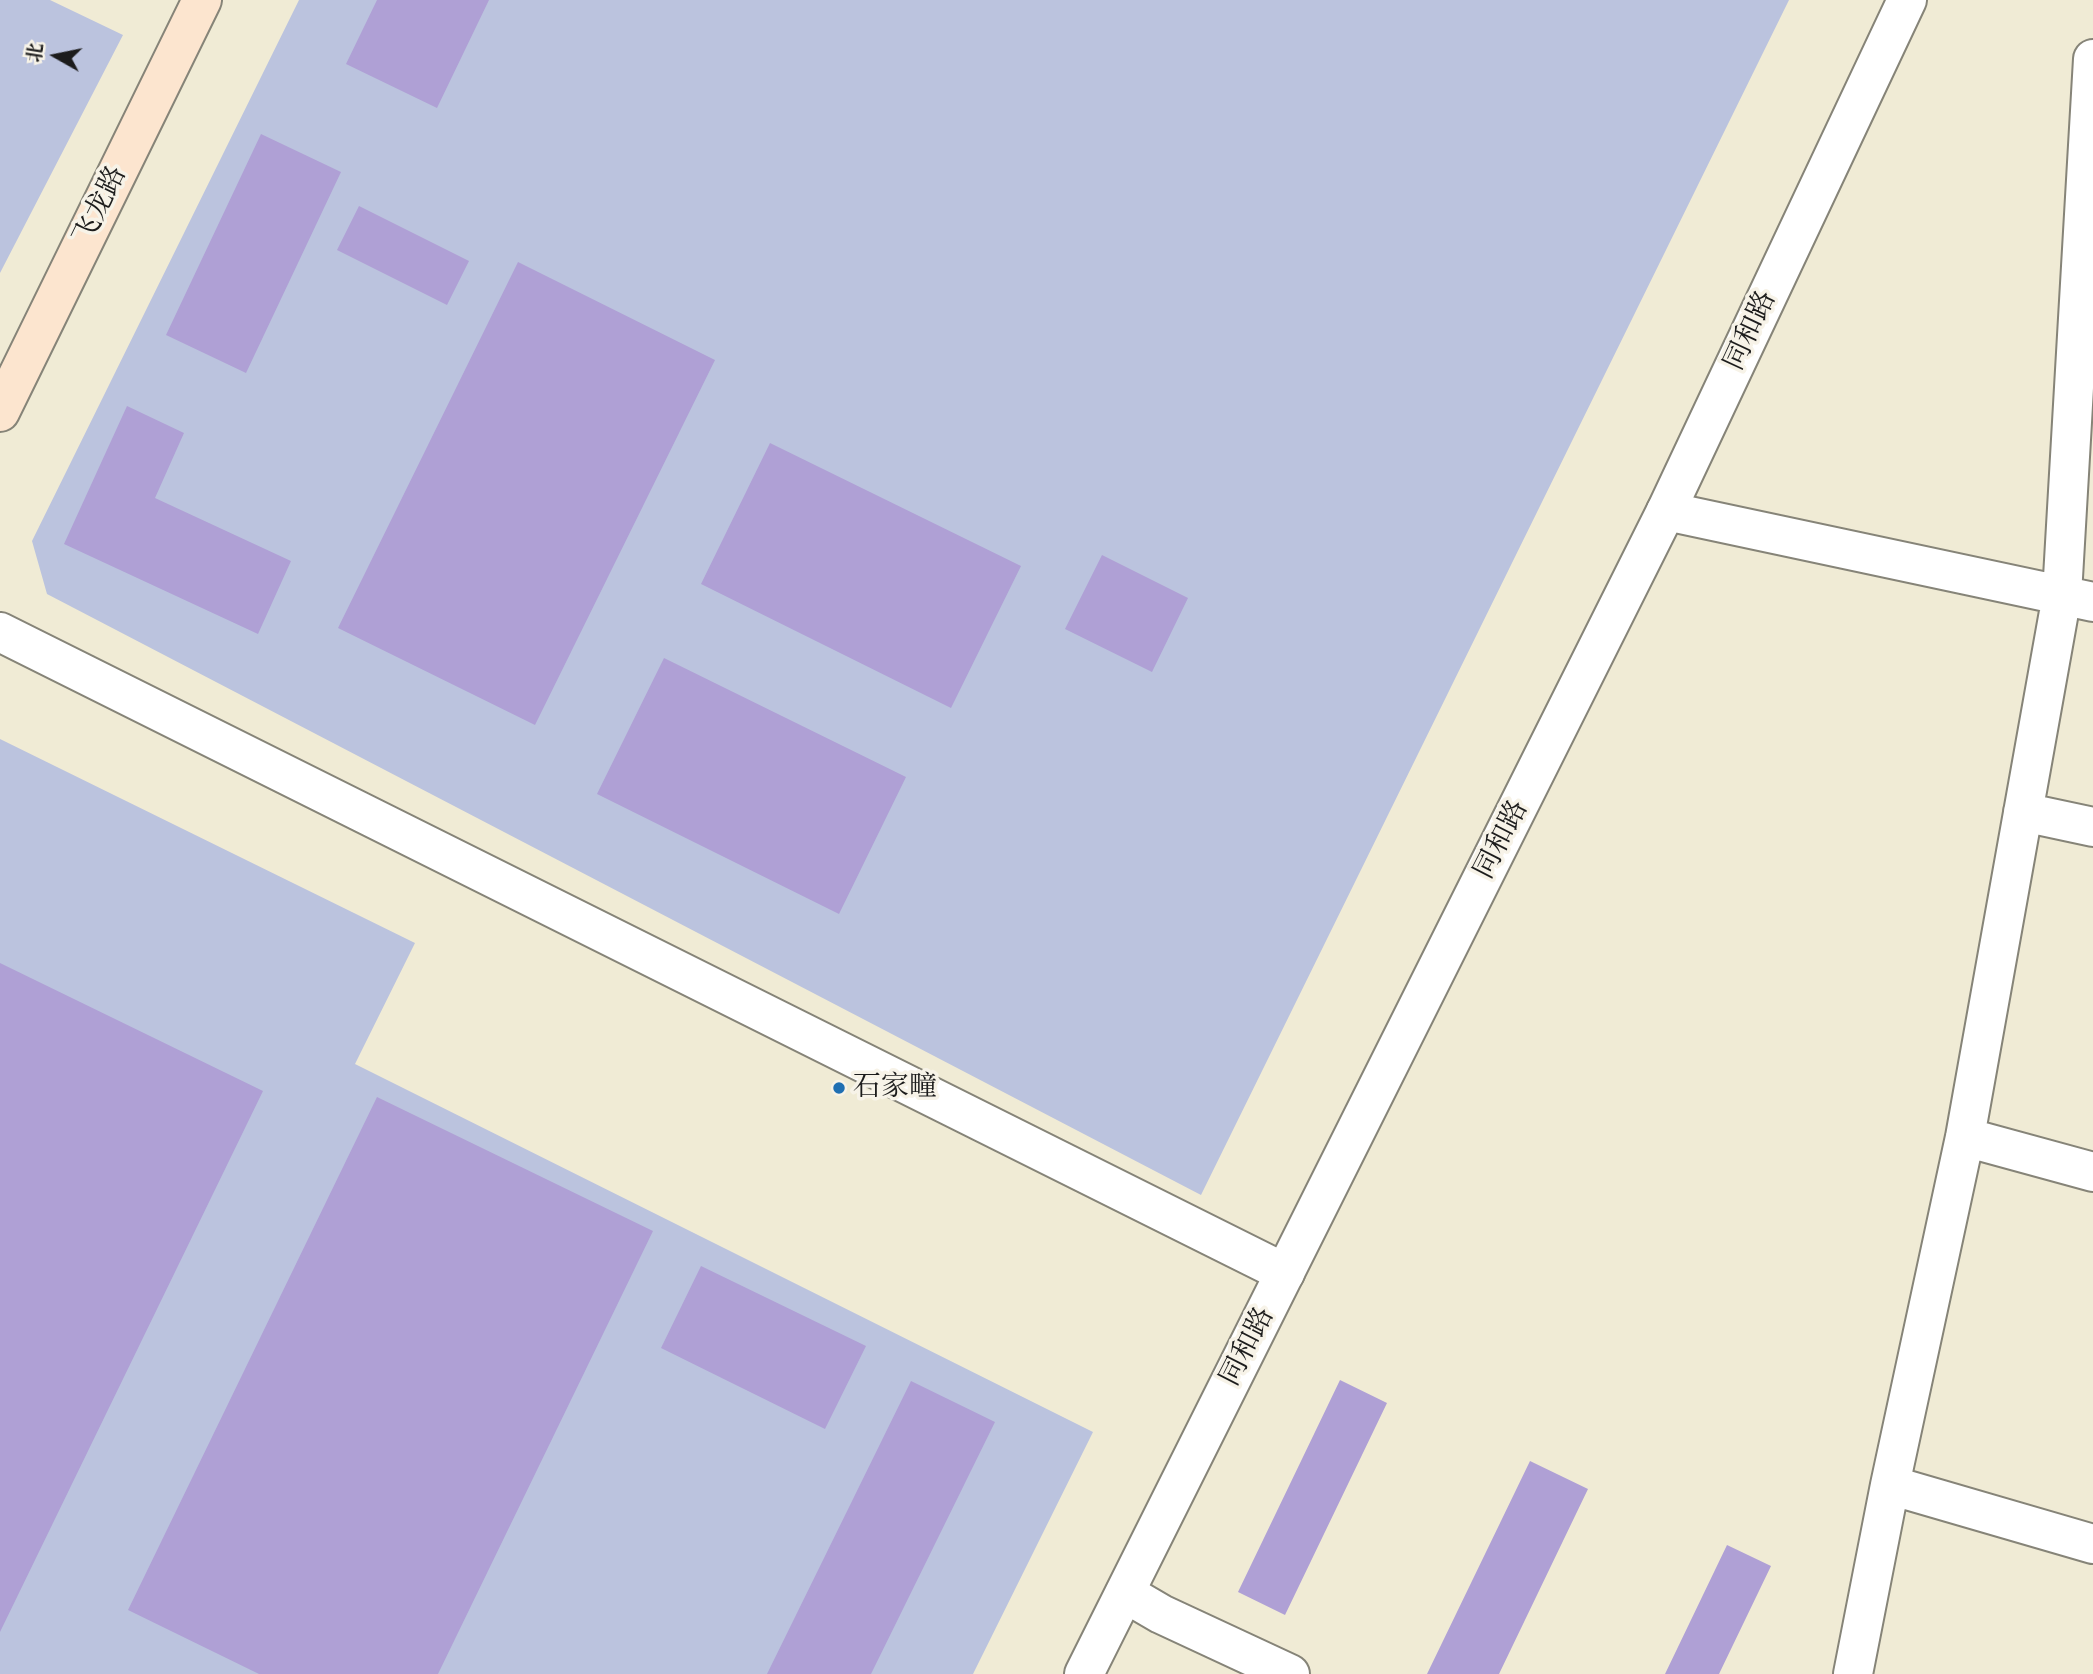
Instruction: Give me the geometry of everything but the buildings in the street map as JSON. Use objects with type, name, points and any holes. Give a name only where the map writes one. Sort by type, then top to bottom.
[{"type":"main road","name":"飞龙路","points":[[0,412],[202,0]]},
{"type":"street","name":"同和路","points":[[1084,1674],[1666,511],[1908,0]]},
{"type":"street","points":[[1853,1674],[1890,1485],[1965,1137],[2024,812],[2078,599],[2093,59]]},
{"type":"street","points":[[1666,511],[2078,599]]},
{"type":"street","points":[[0,632],[1286,1273]]},
{"type":"street","points":[[2024,812],[2093,827]]},
{"type":"street","points":[[1965,1137],[2093,1172]]},
{"type":"street","points":[[1890,1485],[2093,1544]]},
{"type":"street","points":[[1125,1593],[1161,1614],[1290,1674]]},
{"type":"shaded area","points":[[0,0],[50,0],[123,35],[0,273]]},
{"type":"shaded area","points":[[299,0],[1789,0],[1201,1195],[47,594],[32,541]]},
{"type":"shaded area","points":[[0,739],[415,943],[355,1064],[1093,1432],[973,1674],[0,1674]]},
{"type":"place","name":"石家疃","points":[[839,1088]]}]
